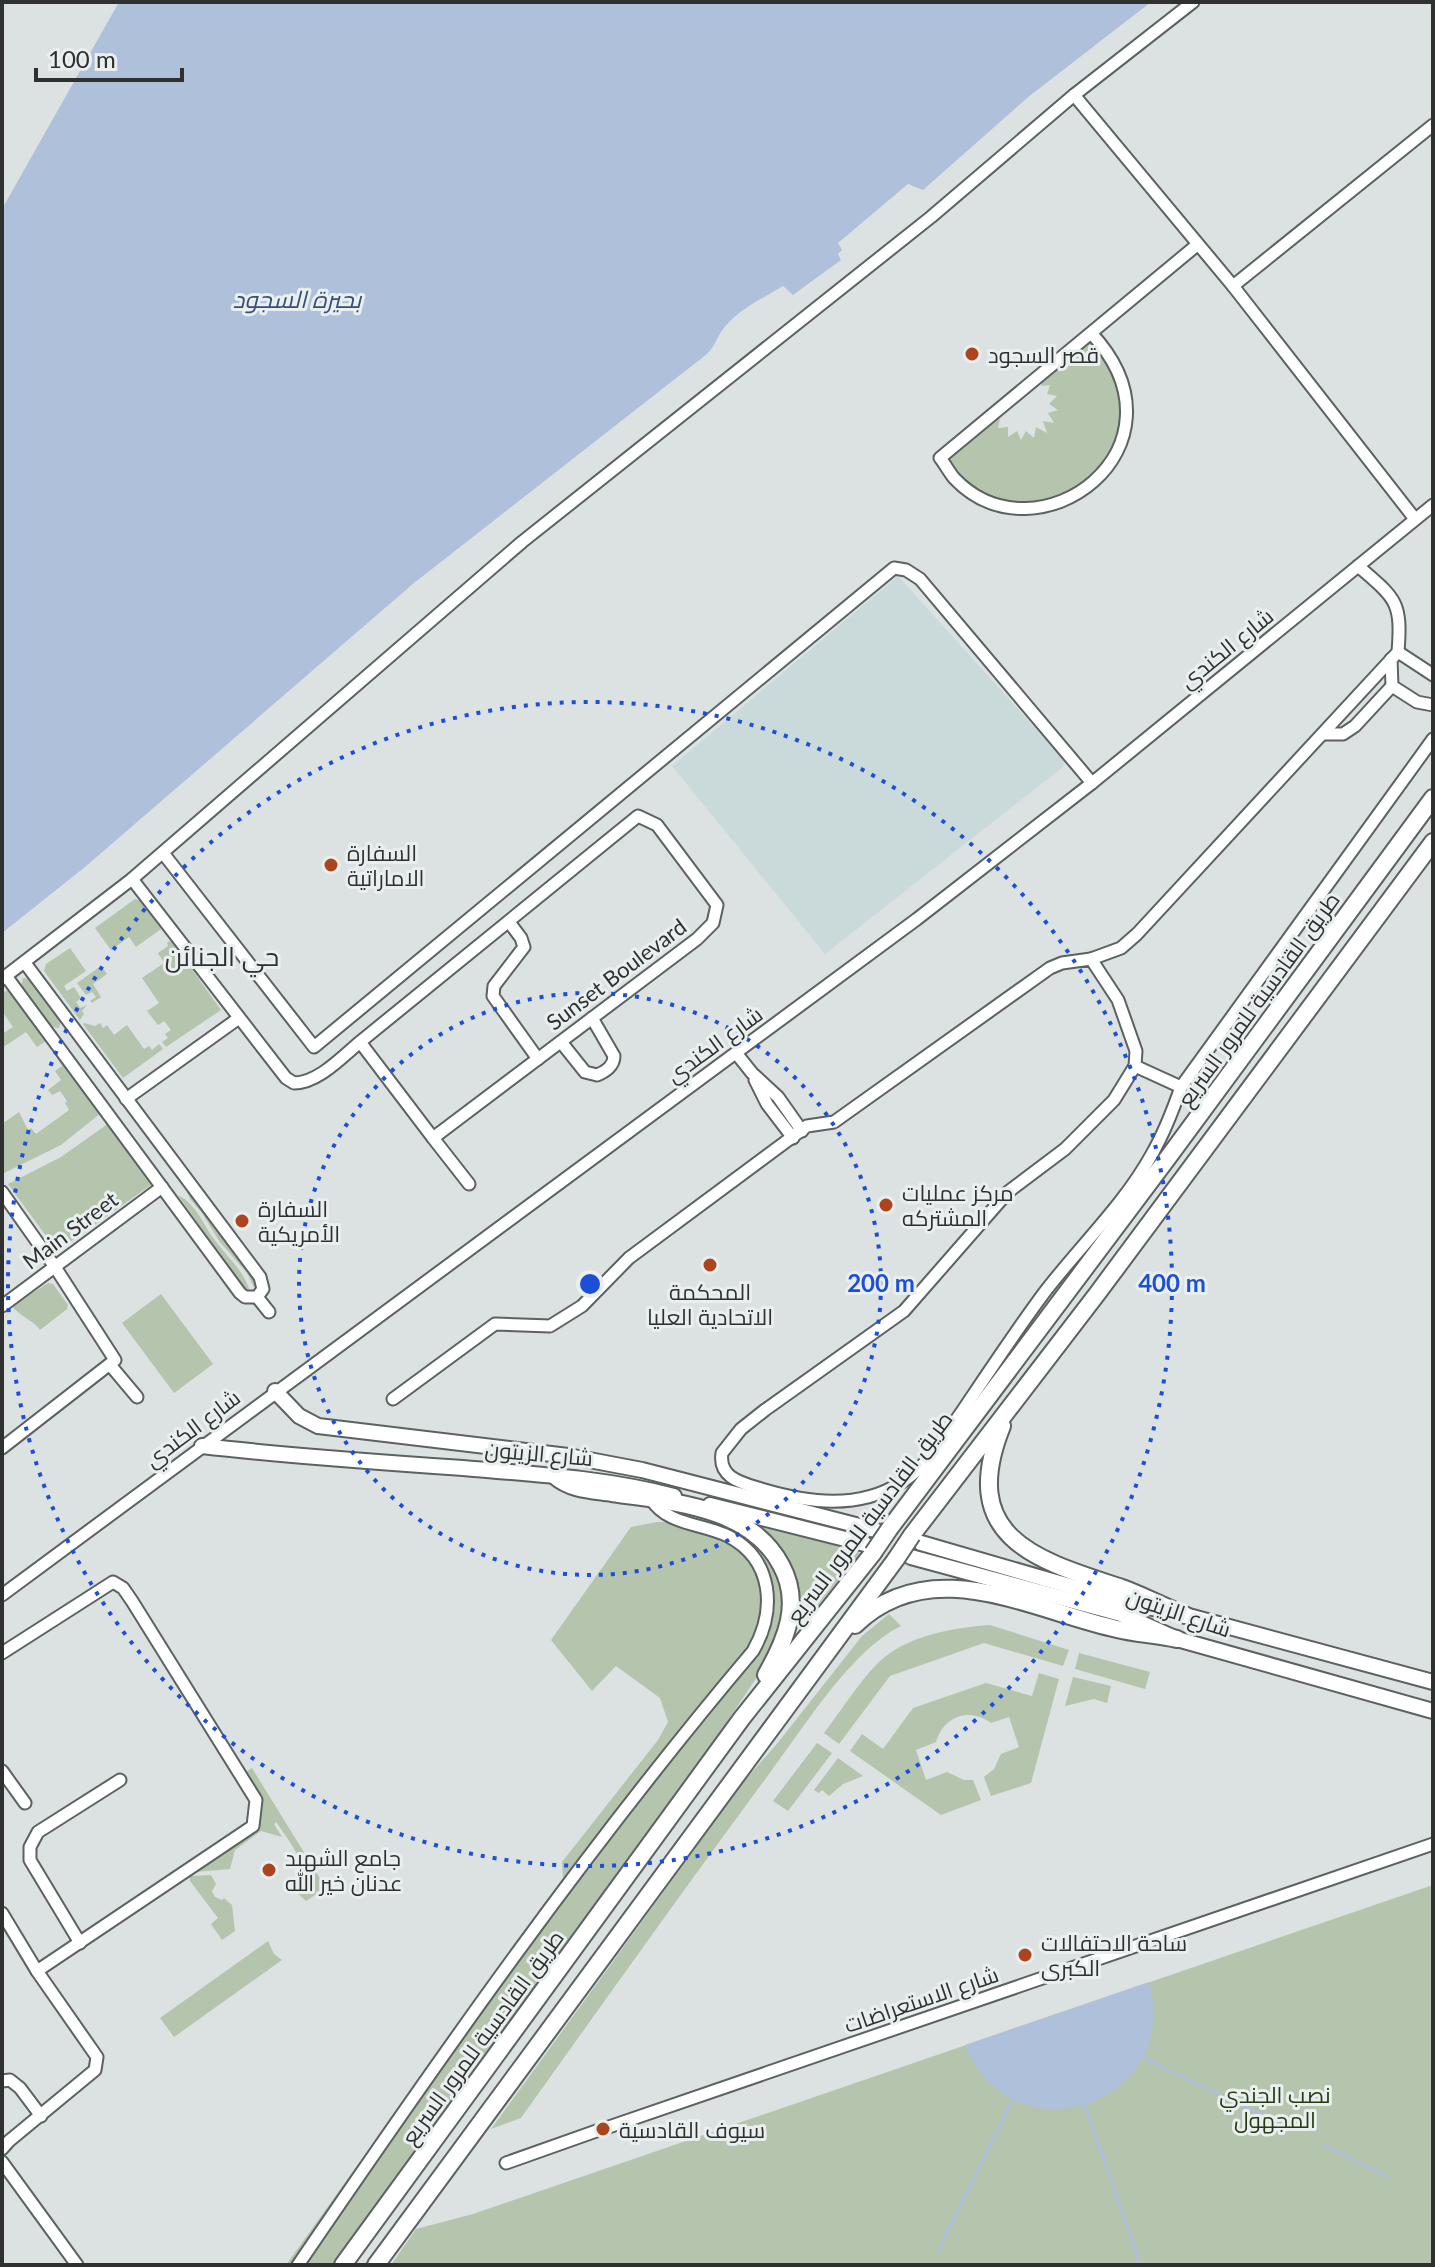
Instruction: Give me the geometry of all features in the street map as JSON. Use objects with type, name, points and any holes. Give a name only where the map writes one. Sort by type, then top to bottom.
[{"type":"highway","name":"طريق القادسية للمرور السريع","points":[[343,2265],[882,1529],[1158,1171],[1433,798]]},
{"type":"highway","name":"طريق القادسية للمرور السريع","points":[[376,2265],[831,1648],[903,1558],[1010,1408],[1433,842]]},
{"type":"highway","points":[[1384,909],[1433,852]]},
{"type":"highway","points":[[1010,1408],[992,1455],[989,1487],[1002,1525],[1015,1541],[1031,1554],[1060,1568],[1126,1590],[1185,1615]]},
{"type":"highway","points":[[555,1476],[573,1487],[641,1494],[693,1507],[742,1524],[766,1543],[785,1572],[790,1590],[789,1625],[784,1641],[742,1718]]},
{"type":"highway","points":[[831,1648],[861,1619],[891,1600],[911,1592],[940,1588],[975,1590],[1117,1629],[1177,1639]]},
{"type":"main road","name":"شارع الزيتون","points":[[275,1391],[299,1416],[318,1426],[568,1456],[642,1470],[882,1529]]},
{"type":"main road","name":"شارع الزيتون","points":[[202,1446],[555,1476]]},
{"type":"main road","points":[[642,1470],[641,1494],[869,1549]]},
{"type":"main road","name":"شارع الزيتون","points":[[917,1539],[1125,1602],[1185,1615],[1433,1682]]},
{"type":"main road","name":"شارع الزيتون","points":[[903,1558],[1121,1614],[1177,1639],[1433,1711]]},
{"type":"main road","points":[[1161,1632],[1148,1623],[1145,1615],[1164,1610]]},
{"type":"street","points":[[257,1297],[245,1297],[240,1293],[108,1112],[4,977],[163,853],[522,542],[931,217],[1074,95],[1193,2]]},
{"type":"street","points":[[1074,95],[1233,286],[1415,519]]},
{"type":"street","points":[[1233,286],[1433,125]]},
{"type":"street","points":[[1091,333],[1109,352],[1121,375],[1127,399],[1127,419],[1120,446],[1112,463],[1099,478],[1080,493],[1059,503],[1031,507],[1004,506],[977,496],[954,478],[940,458],[1197,245]]},
{"type":"street","name":"شارع الكندي","points":[[2,1595],[917,919],[1092,783],[1433,505]]},
{"type":"street","points":[[1323,734],[1343,734],[1355,726],[1392,686],[1400,620],[1396,606],[1387,593],[1358,566]]},
{"type":"street","points":[[163,853],[314,1047],[894,568],[901,568],[920,579],[1092,783]]},
{"type":"street","points":[[1395,656],[1433,675]]},
{"type":"street","points":[[393,1399],[495,1324],[550,1326],[582,1306],[629,1258],[807,1126],[834,1122],[1050,968],[1091,959],[1121,948],[1395,656]]},
{"type":"street","points":[[1392,686],[1417,702],[1433,705]]},
{"type":"street","points":[[1091,959],[1123,1011],[1136,1051],[1135,1066],[1114,1100],[1065,1149],[1008,1192],[904,1311],[741,1429],[722,1453],[723,1467],[730,1477],[783,1496],[833,1502],[877,1494],[903,1482],[919,1469],[1045,1292],[1139,1174],[1152,1155],[1181,1087],[1433,739]]},
{"type":"street","name":"Sunset Boulevard","points":[[132,879],[286,1078],[294,1083],[311,1080],[360,1042],[638,816],[657,825],[717,905],[713,923],[697,939],[433,1138]]},
{"type":"street","points":[[509,922],[524,947],[494,986],[493,996],[538,1059]]},
{"type":"street","points":[[25,963],[260,1277],[263,1289],[257,1297]]},
{"type":"street","points":[[108,1112],[110,1097],[126,1098],[239,1018]]},
{"type":"street","points":[[561,1042],[585,1072],[597,1075],[605,1071],[613,1063],[614,1056],[592,1018]]},
{"type":"street","points":[[54,1040],[72,1026]]},
{"type":"street","points":[[360,1042],[469,1184]]},
{"type":"street","points":[[736,1053],[752,1073],[767,1104],[798,1134]]},
{"type":"street","points":[[1135,1066],[1181,1087]]},
{"type":"street","points":[[162,1187],[165,1171],[180,1171]]},
{"type":"street","points":[[162,1187],[178,1184],[180,1171]]},
{"type":"street","name":"Main Street","points":[[2,1306],[162,1187]]},
{"type":"street","points":[[2,1192],[115,1356],[111,1366],[2,1448]]},
{"type":"street","points":[[257,1297],[269,1312]]},
{"type":"street","points":[[111,1366],[137,1397]]},
{"type":"street","points":[[298,2265],[413,2097],[599,1840],[753,1651],[762,1634],[768,1616],[768,1597],[756,1562],[728,1536],[662,1513],[641,1494]]},
{"type":"street","points":[[2,1653],[113,1582],[117,1583],[132,1601],[256,1800],[253,1826],[37,1971]]},
{"type":"street","points":[[2,1771],[25,1803]]},
{"type":"street","points":[[80,1943],[30,1860],[30,1847],[38,1832],[120,1780]]},
{"type":"street","name":"شارع الاستعراضات","points":[[506,2163],[1433,1844]]},
{"type":"street","points":[[2,1913],[5,1927],[95,2049],[97,2057],[95,2070],[2,2149]]},
{"type":"street","points":[[2,2081],[10,2080],[20,2088],[41,2116]]},
{"type":"street","points":[[2,2162],[77,2265]]},
{"type":"shaded area","points":[[898,576],[1065,761],[1063,767],[825,954],[672,766]]},
{"type":"green space","points":[[1091,340],[1116,375],[1121,413],[1113,447],[1094,474],[1068,493],[1037,503],[1004,501],[973,487],[946,458],[996,417],[1000,419],[998,428],[1008,427],[1008,437],[1017,431],[1021,440],[1026,431],[1034,438],[1036,427],[1047,433],[1043,421],[1054,423],[1048,413],[1058,410],[1049,404],[1057,396],[1047,394],[1050,385],[1042,386],[1040,381]]},
{"type":"green space","points":[[135,899],[141,901],[161,929],[136,947],[129,937],[111,950],[95,928]]},
{"type":"green space","points":[[171,940],[221,1010],[166,1047],[162,1042],[171,1030],[164,1021],[158,1025],[147,1011],[159,1003],[142,978],[164,963],[158,953]]},
{"type":"green space","points":[[70,948],[86,971],[64,986],[67,991],[74,987],[81,998],[76,1002],[80,1008],[87,1005],[80,1020],[44,971],[46,964]]},
{"type":"green space","points":[[101,966],[107,974],[93,984],[101,997],[92,1003],[90,1001],[96,997],[92,992],[86,995],[77,983]]},
{"type":"green space","points":[[23,978],[31,979],[61,1020],[59,1028],[51,1027],[21,987]]},
{"type":"green space","points":[[10,989],[49,1039],[37,1047],[26,1032],[2,1048],[2,1034],[13,1027],[2,1011],[2,993]]},
{"type":"green space","points":[[84,1023],[95,1026],[100,1023],[103,1028],[107,1025],[114,1035],[127,1025],[144,1049],[149,1046],[152,1050],[159,1044],[163,1049],[123,1078]]},
{"type":"green space","points":[[55,1048],[101,1113],[61,1145],[2,1174],[2,1124],[19,1112],[28,1130],[31,1128],[36,1134],[69,1110],[60,1091],[52,1095],[48,1090],[61,1080],[55,1071],[62,1066],[52,1050]]},
{"type":"green space","points":[[109,1123],[151,1185],[57,1251],[8,1184],[61,1157]]},
{"type":"green space","points":[[186,1189],[256,1282],[255,1289],[247,1273],[219,1241]]},
{"type":"green space","points":[[178,1195],[194,1209],[239,1270],[250,1292],[245,1289]]},
{"type":"green space","points":[[48,1283],[53,1284],[68,1305],[40,1330],[12,1306]]},
{"type":"green space","points":[[161,1294],[213,1364],[174,1393],[122,1323]]},
{"type":"green space","points":[[657,1522],[754,1522],[860,1553],[811,1614],[782,1640],[681,1790],[336,2265],[286,2265],[563,1878],[562,1862],[658,1740],[668,1722],[660,1698],[616,1666],[592,1691],[551,1640],[631,1527]]},
{"type":"green space","points":[[889,1614],[901,1626],[864,1653],[829,1692],[521,2118],[491,2129],[745,1780],[862,1636]]},
{"type":"green space","points":[[990,1625],[1069,1650],[1063,1666],[984,1643],[890,1676],[839,1744],[824,1733],[864,1679],[890,1653],[916,1639],[961,1628]]},
{"type":"green space","points":[[1079,1653],[1150,1672],[1145,1689],[1075,1669]]},
{"type":"green space","points":[[1039,1673],[1059,1679],[1031,1783],[991,1796],[984,1777],[994,1769],[1001,1754],[1019,1747],[1009,1717],[991,1723],[974,1716],[958,1717],[945,1726],[936,1742],[916,1750],[926,1780],[947,1772],[964,1780],[973,1780],[981,1800],[941,1815],[850,1751],[862,1734],[883,1749],[913,1708],[986,1683],[1032,1696]]},
{"type":"green space","points":[[1073,1677],[1111,1686],[1107,1703],[1094,1699],[1065,1706]]},
{"type":"green space","points":[[817,1743],[832,1753],[788,1811],[773,1801]]},
{"type":"green space","points":[[838,1758],[863,1776],[843,1784],[829,1796],[822,1790],[819,1793],[814,1790]]},
{"type":"green space","points":[[252,1768],[326,1888],[306,1901],[295,1886],[301,1874],[300,1862],[276,1822],[274,1824],[282,1837],[261,1831],[235,1850],[230,1869],[196,1872],[193,1869],[257,1825],[259,1797],[246,1772]]},
{"type":"green space","points":[[211,1875],[216,1884],[212,1891],[215,1897],[224,1898],[232,1905],[235,1931],[222,1940],[211,1924],[218,1918],[190,1881],[190,1876]]},
{"type":"green space","name":"نصب الجندي المجهول","points":[[1433,1885],[1433,2265],[391,2265],[416,2229],[473,2214]]},
{"type":"green space","points":[[268,1941],[274,1954],[282,1960],[174,2037],[160,2018]]},
{"type":"water","name":"بحيرة السجود","points":[[119,2],[1151,2],[1027,98],[923,190],[908,184],[838,243],[842,250],[838,254],[841,260],[793,295],[783,286],[734,318],[707,354],[414,583],[85,867],[2,933],[2,209]]},
{"type":"water","points":[[1149,1982],[1153,2025],[1142,2060],[1119,2087],[1088,2104],[1053,2109],[1018,2102],[988,2081],[965,2045]]},
{"type":"waterway","points":[[1143,2058],[1293,2130]]},
{"type":"waterway","points":[[938,2251],[1013,2099]]},
{"type":"waterway","points":[[1085,2105],[1140,2263]]},
{"type":"waterway","points":[[1324,2145],[1388,2177]]},
{"type":"place","name":"قصر السجود","points":[[972,354]]},
{"type":"place","name":"السفارة الاماراتية","points":[[331,865]]},
{"type":"place","name":"مركز عمليات المشتركه","points":[[886,1205]]},
{"type":"place","name":"السفارة الأمريكية","points":[[242,1221]]},
{"type":"place","name":"المحكمة الاتحادية العليا","points":[[710,1265]]},
{"type":"place","name":"جامع الشهيد عدنان خير الله","points":[[269,1870]]},
{"type":"place","name":"ساحة الاحتفالات الكبرى","points":[[1025,1955]]},
{"type":"place","name":"سيوف القادسية","points":[[603,2129]]},
{"type":"district","name":"حي الجنائن","points":[[222,956]]}]
